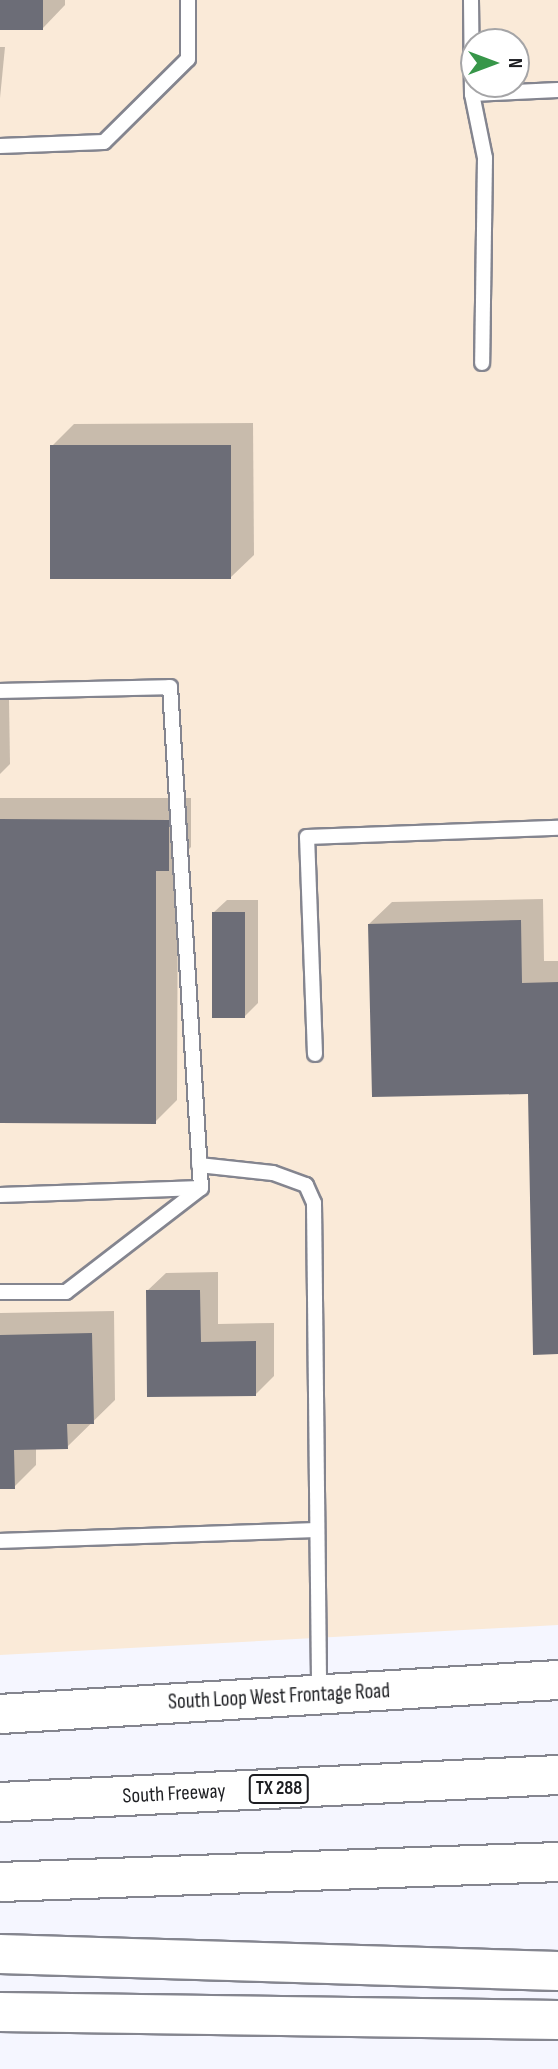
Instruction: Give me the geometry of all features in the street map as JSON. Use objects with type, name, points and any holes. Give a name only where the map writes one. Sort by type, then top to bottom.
[{"type":"main road","name":"South Loop West Frontage Road","points":[[0,1714],[558,1681]]},
{"type":"main road","name":"South Freeway","points":[[0,1802],[558,1775]]},
{"type":"main road","points":[[0,1882],[394,1872],[558,1861]]},
{"type":"main road","points":[[0,1954],[558,1971]]},
{"type":"main road","points":[[0,2012],[558,2020]]},
{"type":"lane","points":[[0,146],[104,142],[188,59],[188,0]]},
{"type":"lane","points":[[471,0],[471,28]]},
{"type":"lane","points":[[530,91],[558,90]]},
{"type":"lane","points":[[473,98],[485,158],[482,363]]},
{"type":"lane","points":[[0,691],[170,687],[201,1188]]},
{"type":"lane","points":[[315,1054],[307,837],[558,828]]},
{"type":"lane","points":[[199,1166],[272,1172],[306,1185],[314,1203],[319,1695]]},
{"type":"lane","points":[[0,1195],[201,1188]]},
{"type":"lane","points":[[0,1292],[66,1292],[201,1188]]},
{"type":"lane","points":[[0,1541],[317,1530]]},
{"type":"shaded area","points":[[0,0],[558,0],[558,1625],[0,1655]]},
{"type":"building","points":[[0,0],[43,0],[43,30],[0,30]]},
{"type":"building","points":[[50,445],[231,445],[231,579],[50,579]]},
{"type":"building","points":[[0,819],[169,820],[169,871],[156,871],[156,1124],[0,1123]]},
{"type":"building","points":[[212,912],[245,912],[245,1018],[212,1018]]},
{"type":"building","points":[[521,920],[522,983],[558,982],[558,1354],[533,1355],[528,1094],[372,1097],[368,924]]},
{"type":"building","points":[[146,1290],[200,1290],[201,1342],[256,1341],[256,1396],[147,1397]]},
{"type":"building","points":[[92,1333],[94,1424],[67,1424],[68,1449],[14,1450],[15,1489],[0,1489],[0,1335]]}]
